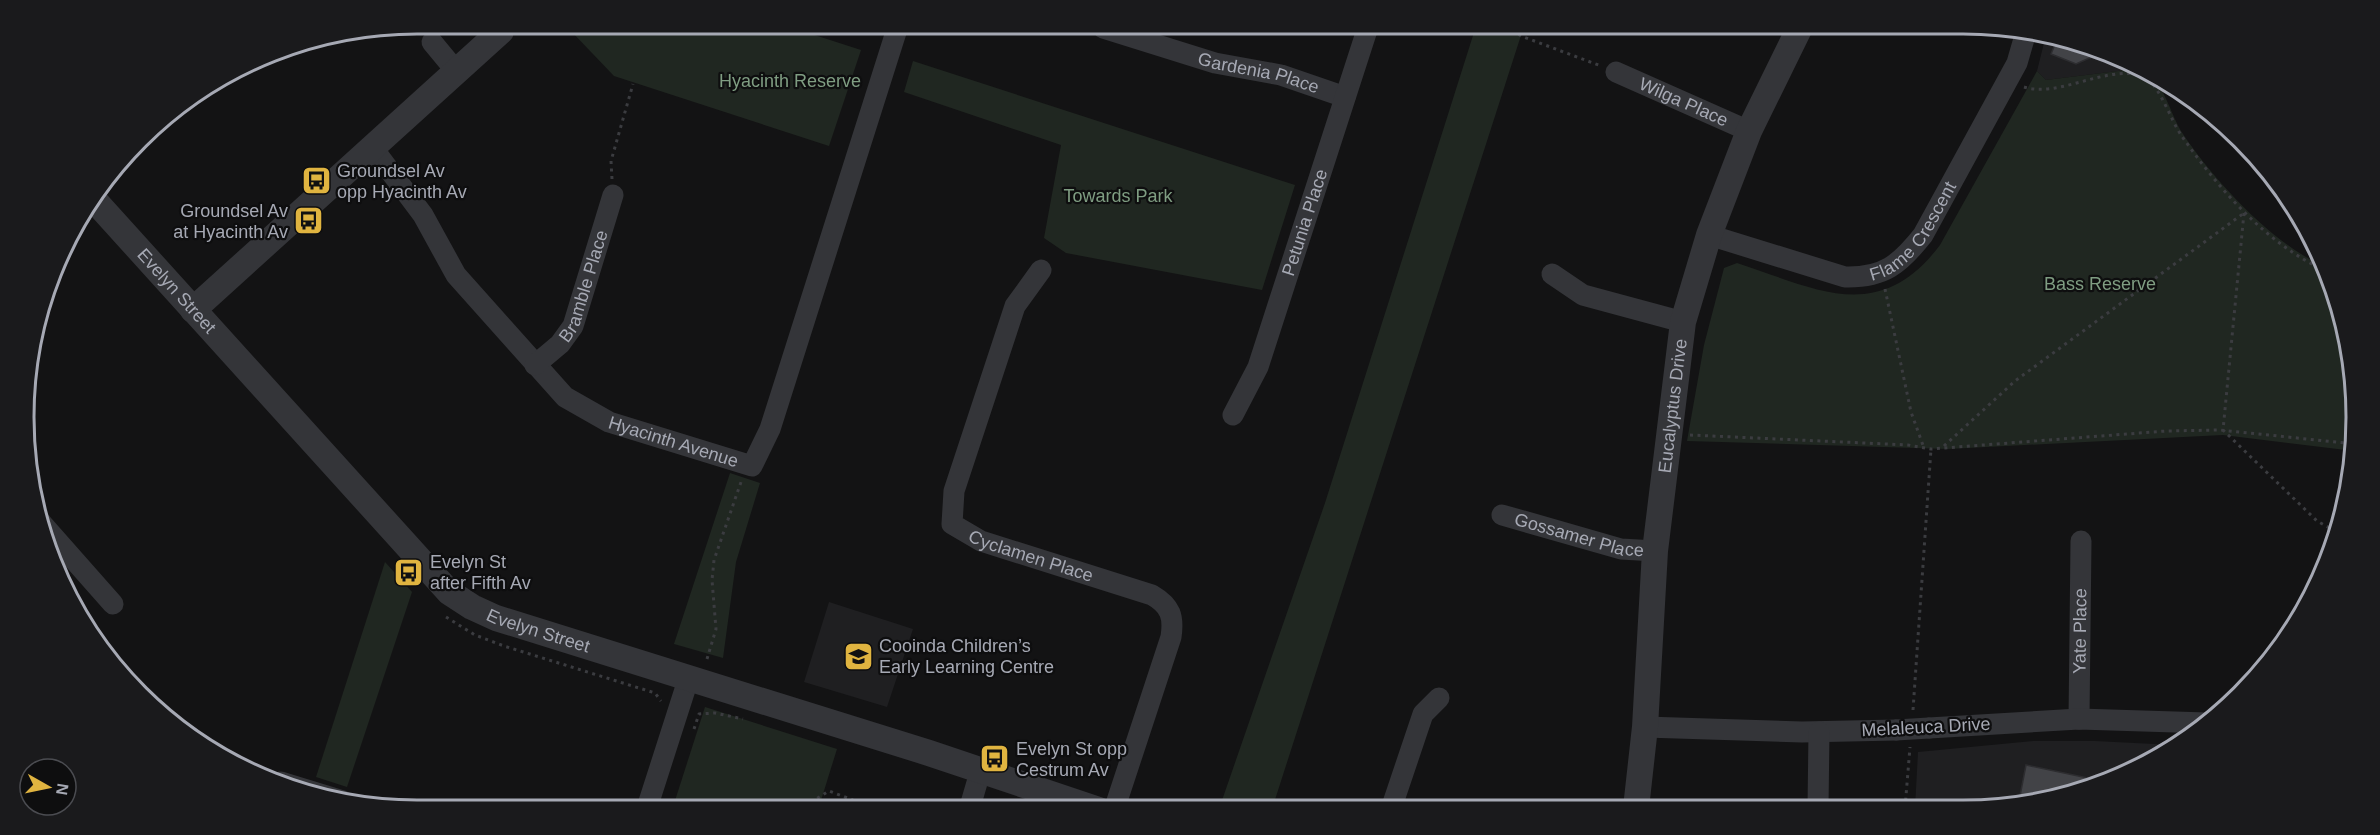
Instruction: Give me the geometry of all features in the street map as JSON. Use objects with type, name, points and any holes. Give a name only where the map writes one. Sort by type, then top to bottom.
[{"type":"street","points":[[193,310],[498,34]]},
{"type":"street","name":"Hyacinth Avenue","points":[[372,147],[423,215],[456,275],[565,397],[609,422],[752,466],[770,429],[895,34]]},
{"type":"street","name":"Gardenia Place","points":[[1122,34],[1215,63],[1281,75],[1345,97]]},
{"type":"street","name":"Petunia Place","points":[[1233,415],[1258,367],[1366,34]]},
{"type":"street","name":"Eucalyptus Drive","points":[[1637,800],[1645,727],[1655,551],[1683,322],[1709,235],[1749,131],[1797,34]]},
{"type":"street","name":"Flame Crescent","points":[[1709,235],[1845,277],[1864,277],[1884,272],[1905,258],[1923,235],[2017,63],[2024,40]]},
{"type":"street","points":[[432,42],[456,71]]},
{"type":"street","name":"Wilga Place","points":[[1616,72],[1749,131]]},
{"type":"street","name":"Bramble Place","points":[[535,365],[560,344],[573,326],[613,195]]},
{"type":"street","name":"Evelyn Street","points":[[99,205],[449,592],[472,607],[496,618],[981,769],[1070,800]]},
{"type":"street","name":"Cyclamen Place","points":[[1041,270],[1015,306],[954,491],[952,524],[981,541],[1152,595],[1170,609],[1173,622],[1171,637],[1117,800]]},
{"type":"street","points":[[1552,274],[1583,295],[1683,322]]},
{"type":"street","name":"Gossamer Place","points":[[1502,515],[1621,549],[1655,551]]},
{"type":"street","points":[[54,537],[113,604]]},
{"type":"street","name":"Yate Place","points":[[2079,719],[2081,541]]},
{"type":"street","points":[[649,800],[689,678]]},
{"type":"street","points":[[1394,800],[1423,714],[1439,698]]},
{"type":"street","name":"Melaleuca Drive","points":[[1645,727],[1819,732],[1912,731],[2079,719],[2194,723]]},
{"type":"street","points":[[1818,800],[1819,732]]},
{"type":"street","points":[[972,800],[981,769]]},
{"type":"path","points":[[1518,34],[1616,72]]},
{"type":"path","points":[[2023,86],[2032,89],[2109,75],[2134,75]]},
{"type":"path","points":[[613,195],[611,161],[633,84]]},
{"type":"path","points":[[2155,87],[2180,134],[2244,213],[2314,266]]},
{"type":"path","points":[[2223,430],[2244,213]]},
{"type":"path","points":[[1943,448],[2015,381],[2244,213]]},
{"type":"path","points":[[1885,286],[1911,412],[1924,448]]},
{"type":"path","points":[[2223,430],[2317,521],[2329,527]]},
{"type":"path","points":[[1684,435],[1720,435],[1931,449],[2166,431],[2223,430],[2345,443]]},
{"type":"path","points":[[1913,712],[1931,449]]},
{"type":"path","points":[[707,658],[716,629],[712,580],[714,560],[733,499],[752,466]]},
{"type":"path","points":[[1906,800],[1912,731]]},
{"type":"path","points":[[814,800],[829,791],[854,800]]},
{"type":"shaded area","points":[[2044,44],[2086,55],[2124,70],[2046,80],[2037,71]]},
{"type":"shaded area","name":"Cooinda Children’s Early Learning Centre","points":[[829,602],[913,629],[887,707],[804,682]]},
{"type":"shaded area","points":[[2033,741],[2161,744],[2132,761],[2086,780],[2037,793],[1988,800],[1915,800],[1918,752]]},
{"type":"green space","name":"Hyacinth Reserve","points":[[574,34],[811,34],[861,50],[829,146],[614,76]]},
{"type":"green space","points":[[1473,34],[1521,34],[1275,800],[1222,800],[1325,503]]},
{"type":"green space","name":"Towards Park","points":[[913,61],[1295,185],[1262,290],[1066,253],[1044,238],[1061,145],[904,92]]},
{"type":"green space","name":"Bass Reserve","points":[[2124,70],[2162,91],[2183,134],[2227,190],[2265,227],[2311,259],[2325,294],[2338,343],[2345,392],[2344,450],[2223,435],[1948,449],[1687,441],[1704,345],[1724,268],[1737,263],[1794,283],[1846,294],[1870,293],[1894,286],[1917,270],[1940,245],[2037,71],[2046,80]]},
{"type":"green space","points":[[730,473],[760,483],[736,562],[723,658],[674,644]]},
{"type":"green space","points":[[385,562],[412,592],[347,787],[316,777]]},
{"type":"green space","points":[[705,707],[837,749],[821,800],[675,800]]},
{"type":"building","points":[[2054,46],[2091,57],[2076,64],[2051,54]]},
{"type":"building","points":[[2026,765],[2090,778],[2062,787],[2020,796]]},
{"type":"place","name":"Groundsel Av opp Hyacinth Av","points":[[316,181]]},
{"type":"place","name":"Groundsel Av at Hyacinth Av","points":[[309,221]]},
{"type":"place","name":"Evelyn St after Fifth Av","points":[[409,572]]},
{"type":"place","name":"Cooinda Children’s Early Learning Centre","points":[[858,656]]},
{"type":"place","name":"Evelyn St opp Cestrum Av","points":[[995,759]]}]
